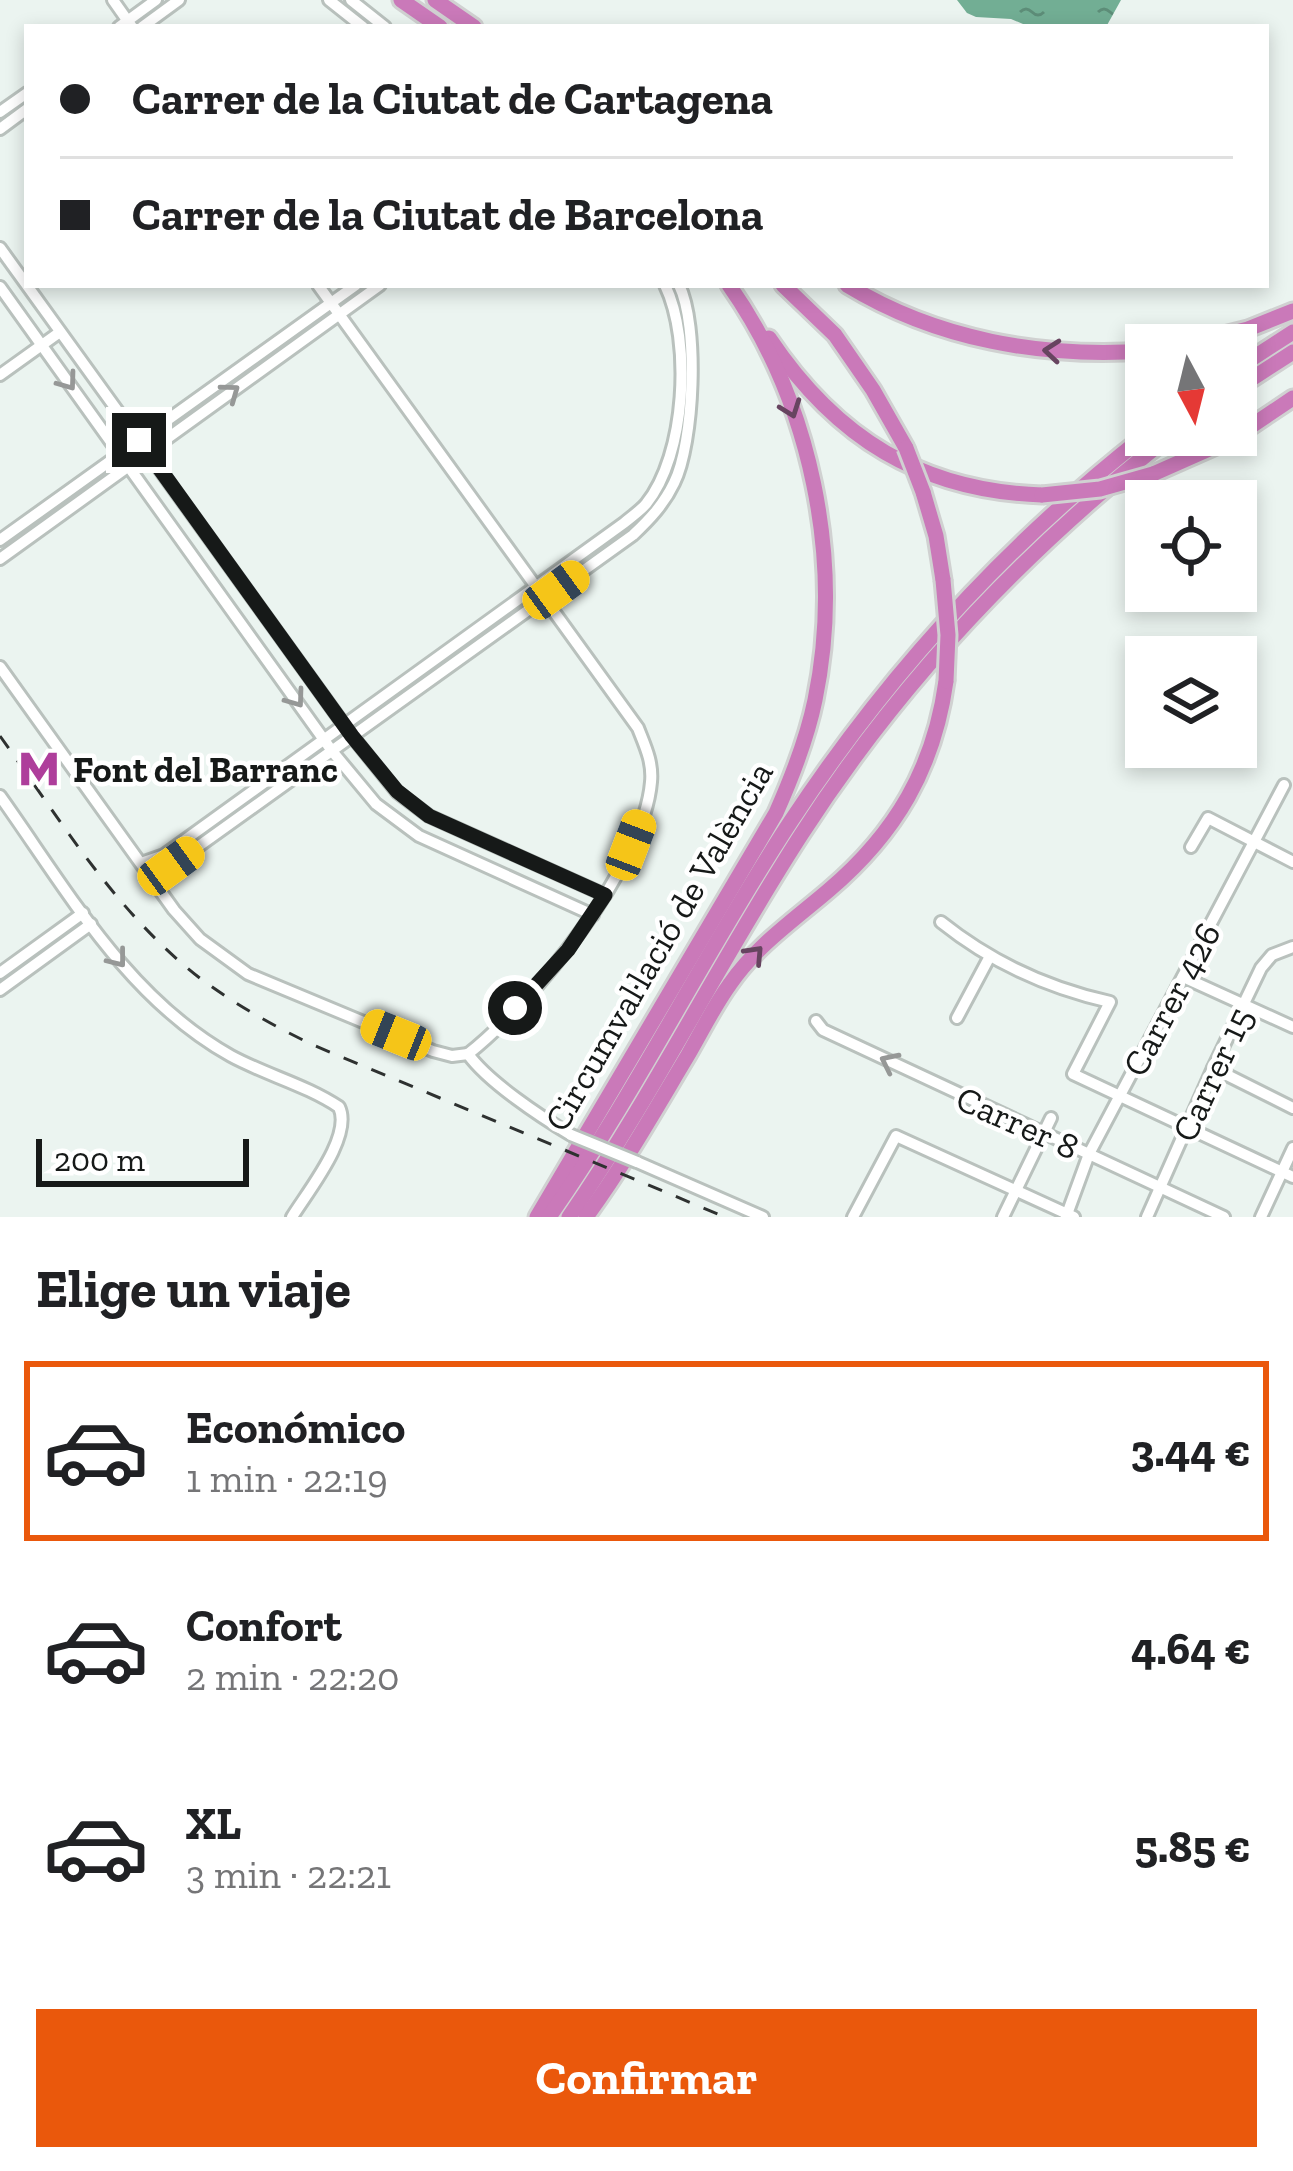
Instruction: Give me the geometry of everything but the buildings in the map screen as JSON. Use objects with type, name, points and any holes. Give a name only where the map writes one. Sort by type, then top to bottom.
[{"type":"highway","points":[[401,0],[436,24]]},
{"type":"highway","points":[[424,0],[455,24]]},
{"type":"highway","points":[[435,0],[470,24]]},
{"type":"highway","name":"Circumval·lació de València","points":[[537,1217],[776,813],[814,701],[824,636],[825,576],[818,501],[775,367],[731,288]]},
{"type":"highway","points":[[586,1217],[729,985],[770,939],[882,838],[925,768],[940,722],[948,635],[936,536],[923,493],[873,390],[835,335],[786,288]]},
{"type":"highway","points":[[853,288],[921,322],[997,344],[1060,352],[1125,353]]},
{"type":"highway","points":[[742,303],[820,403],[871,446],[938,478],[978,489],[1029,495],[1100,489],[1153,474],[1232,439],[1293,398]]},
{"type":"highway","points":[[1257,325],[1293,311]]},
{"type":"highway","points":[[1257,355],[1293,332]]},
{"type":"highway","points":[[1257,375],[1293,352]]},
{"type":"highway","points":[[550,1217],[616,1116],[790,822],[877,702],[976,588],[1049,516],[1125,453]]},
{"type":"highway","points":[[569,1217],[839,778],[952,636],[1060,528],[1146,456]]},
{"type":"street","points":[[127,24],[157,0]]},
{"type":"street","points":[[146,24],[179,0]]},
{"type":"street","points":[[328,0],[359,24]]},
{"type":"street","points":[[351,0],[381,24]]},
{"type":"street","points":[[1,250],[24,282]]},
{"type":"street","points":[[0,287],[332,751],[376,804],[419,836],[593,915]]},
{"type":"street","points":[[28,288],[352,736],[397,791],[429,816],[605,895]]},
{"type":"street","points":[[0,667],[173,910],[200,939],[248,974],[452,1056],[468,1054],[489,1038],[568,950],[631,845],[648,801],[650,757],[638,728],[320,288]]},
{"type":"street","points":[[0,540],[352,288]]},
{"type":"street","points":[[0,559],[376,288]]},
{"type":"street","points":[[140,863],[164,855],[646,503],[663,474],[678,430],[680,363],[675,314],[665,288]]},
{"type":"street","points":[[155,884],[171,866],[633,535],[658,512],[677,478],[689,431],[691,363],[680,288]]},
{"type":"street","points":[[0,375],[60,332]]},
{"type":"street","name":"Carrer 426","points":[[1069,1216],[1089,1154],[1284,785]]},
{"type":"street","points":[[0,796],[87,919],[151,997],[230,1055],[339,1107],[344,1115],[338,1141],[292,1217]]},
{"type":"street","points":[[1191,847],[1208,818],[1293,862]]},
{"type":"street","points":[[0,973],[87,919]]},
{"type":"street","points":[[0,990],[87,919]]},
{"type":"street","points":[[940,922],[988,958],[1078,995],[1110,1002],[1073,1074],[1287,1174]]},
{"type":"street","name":"Carrer 15","points":[[1147,1217],[1261,968],[1272,955],[1293,947]]},
{"type":"street","points":[[957,1018],[988,958]]},
{"type":"street","points":[[1183,977],[1293,1028]]},
{"type":"street","name":"Carrer 8","points":[[816,1021],[823,1030],[1224,1217]]},
{"type":"street","points":[[468,1054],[480,1071],[571,1135],[763,1217]]},
{"type":"street","points":[[1213,1068],[1293,1108]]},
{"type":"street","points":[[1003,1217],[1052,1118]]},
{"type":"street","points":[[854,1217],[896,1136],[1069,1216]]},
{"type":"street","points":[[1261,1217],[1287,1174],[1293,1148]]},
{"type":"water","points":[[957,0],[1121,0],[1108,24],[1023,24],[967,13]]},
{"type":"railway","points":[[0,736],[68,833],[143,926],[228,998],[313,1045],[725,1217]]},
{"type":"place","name":"Font del Barranc","points":[[39,769]]},
{"type":"route","points":[[139,440],[352,736],[397,791],[429,816],[605,895],[568,950],[515,1008]]}]
